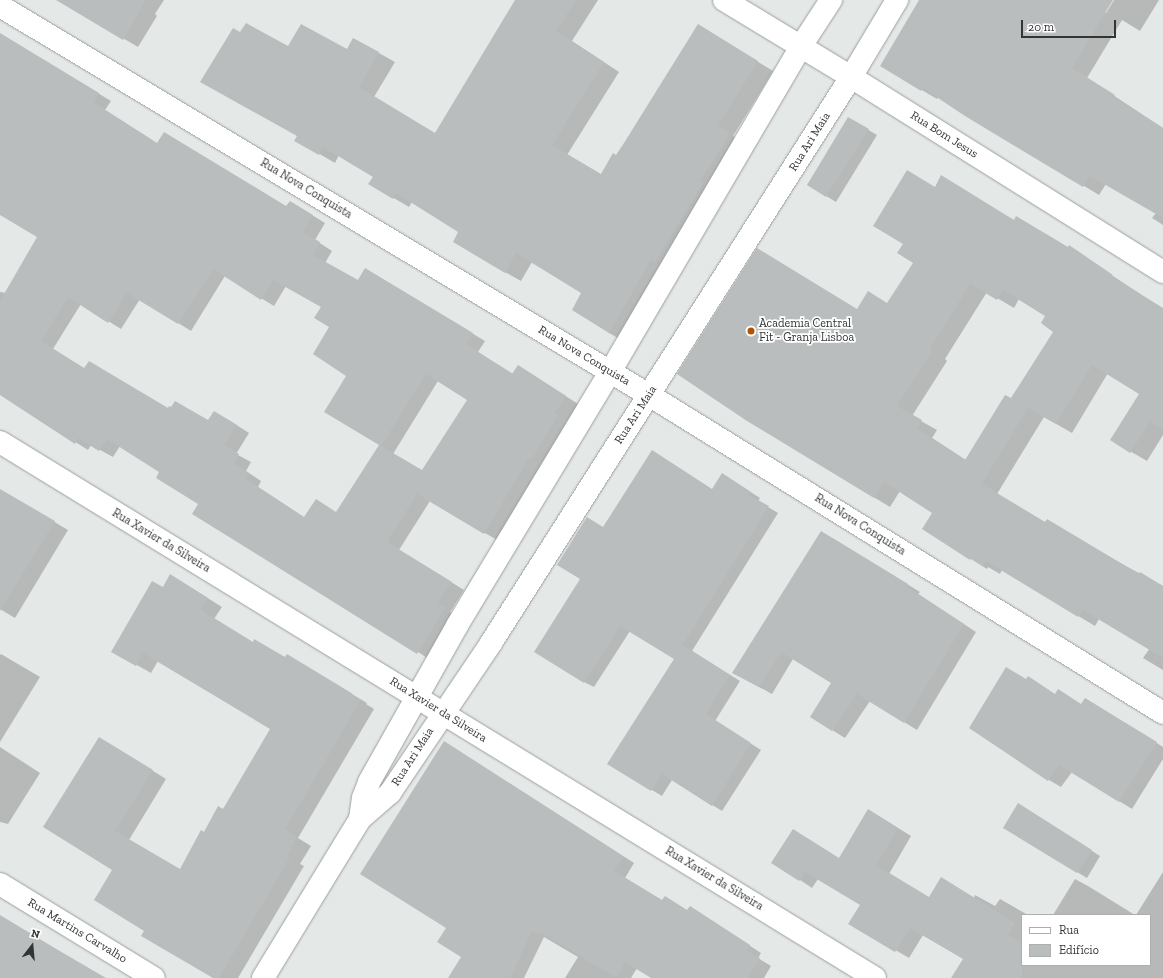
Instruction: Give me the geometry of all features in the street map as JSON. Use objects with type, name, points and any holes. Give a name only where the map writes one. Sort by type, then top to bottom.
[{"type":"street","name":"Rua Bom Jesus","points":[[724,0],[801,46],[1163,272]]},
{"type":"street","name":"Rua Ari Maia","points":[[360,819],[363,798],[368,782],[418,698],[458,624],[610,372],[801,46],[831,0]]},
{"type":"street","name":"Rua Ari Maia","points":[[263,978],[360,819],[390,793],[442,713],[491,643],[851,77],[897,0]]},
{"type":"street","name":"Rua Nova Conquista","points":[[0,6],[649,395],[1163,713]]},
{"type":"street","name":"Rua Xavier da Silveira","points":[[0,442],[876,978]]},
{"type":"street","name":"Rua Martins Carvalho","points":[[0,884],[154,978]]},
{"type":"building","points":[[56,0],[146,0],[123,40]]},
{"type":"building","points":[[515,0],[576,0],[556,31],[604,62],[552,145],[601,174],[613,153],[616,155],[624,143],[698,24],[758,61],[718,126],[730,133],[700,181],[703,183],[655,262],[651,260],[609,333],[572,310],[581,293],[516,253],[505,273],[453,242],[458,232],[396,193],[393,199],[368,184],[373,177],[323,147],[319,155],[294,141],[297,136],[200,82],[233,28],[240,32],[246,23],[288,46],[301,24],[347,49],[353,38],[379,52],[359,87],[435,133]]},
{"type":"building","points":[[919,0],[1113,0],[1072,68],[1115,95],[1113,97],[1163,128],[1163,218],[1090,176],[1083,187],[965,116],[923,88],[921,91],[880,66]]},
{"type":"building","points":[[0,33],[99,93],[93,102],[157,143],[164,132],[286,206],[290,201],[313,215],[303,232],[320,242],[313,255],[358,280],[365,268],[473,333],[466,344],[512,374],[518,365],[566,396],[555,413],[558,415],[532,459],[529,458],[484,534],[417,494],[387,542],[452,582],[438,603],[445,608],[417,654],[192,514],[198,504],[156,478],[159,472],[107,439],[99,451],[78,438],[75,444],[0,395],[0,301],[37,237],[0,215]],"holes":[[[213,269],[261,300],[273,280],[321,307],[314,318],[329,327],[313,354],[346,376],[324,412],[379,445],[336,512],[316,499],[304,517],[246,479],[249,473],[234,463],[239,454],[224,445],[237,425],[214,411],[208,420],[175,401],[171,407],[169,406],[168,408],[89,361],[84,368],[41,341],[68,297],[108,323],[127,293],[178,324]],[[426,374],[467,400],[422,470],[381,446]]]},
{"type":"building","points":[[848,117],[869,129],[826,197],[807,185]]},
{"type":"building","points":[[907,170],[935,187],[941,175],[1014,220],[1016,216],[1068,247],[1069,245],[1113,275],[1111,276],[1163,308],[1163,430],[1150,422],[1130,453],[1110,440],[1139,394],[1092,365],[1056,424],[1028,408],[982,484],[1045,522],[1047,519],[1139,574],[1140,572],[1163,586],[1163,658],[1083,610],[1078,617],[986,561],[983,566],[971,558],[970,560],[922,529],[932,513],[884,482],[874,498],[747,421],[677,374],[757,248],[857,309],[868,291],[887,303],[913,263],[897,253],[903,244],[873,226]],"holes":[[[970,284],[997,300],[1003,290],[1045,316],[1041,323],[1053,332],[1011,398],[1005,395],[965,460],[917,428],[922,420],[897,406],[932,351],[930,349]]]},
{"type":"building","points":[[652,450],[712,489],[722,473],[751,492],[749,495],[769,506],[677,654],[683,645],[730,675],[706,714],[751,743],[712,806],[662,774],[651,791],[607,764],[674,659],[620,626],[584,683],[534,652],[580,579],[557,565],[587,517],[603,527]]},
{"type":"building","points":[[0,489],[55,521],[0,611]]},
{"type":"building","points":[[821,531],[908,584],[906,586],[964,624],[904,723],[857,694],[832,731],[810,717],[831,683],[781,652],[759,687],[732,673]]},
{"type":"building","points":[[170,574],[208,598],[201,610],[253,642],[254,639],[285,657],[287,654],[361,700],[285,829],[297,837],[287,855],[290,857],[219,978],[213,978],[141,936],[144,931],[94,900],[112,870],[43,827],[99,737],[153,770],[115,831],[180,869],[201,830],[204,832],[218,806],[223,809],[270,729],[143,653],[136,666],[111,652],[152,581],[163,587]]},
{"type":"building","points":[[1006,667],[1026,679],[1028,676],[1055,694],[1058,689],[1081,704],[1085,698],[1157,742],[1119,802],[1059,765],[1048,781],[969,728]]},
{"type":"building","points":[[444,741],[623,856],[614,871],[662,900],[665,896],[687,910],[690,906],[750,945],[747,951],[760,958],[748,978],[651,978],[625,962],[616,978],[540,932],[538,935],[532,931],[510,978],[448,978],[461,957],[437,942],[446,928],[360,874]]},
{"type":"building","points":[[1018,803],[1092,850],[1077,873],[1003,828]]},
{"type":"building","points":[[868,809],[898,828],[876,865],[929,897],[941,877],[1015,923],[1008,934],[1021,942],[1022,978],[951,978],[963,959],[910,928],[895,952],[848,924],[860,905],[805,872],[799,881],[771,863],[793,829],[839,858]]},
{"type":"building","points":[[0,915],[58,950],[106,978],[0,978]]},
{"type":"place","name":"Academia Central Fit - Granja Lisboa","points":[[751,331]]}]
